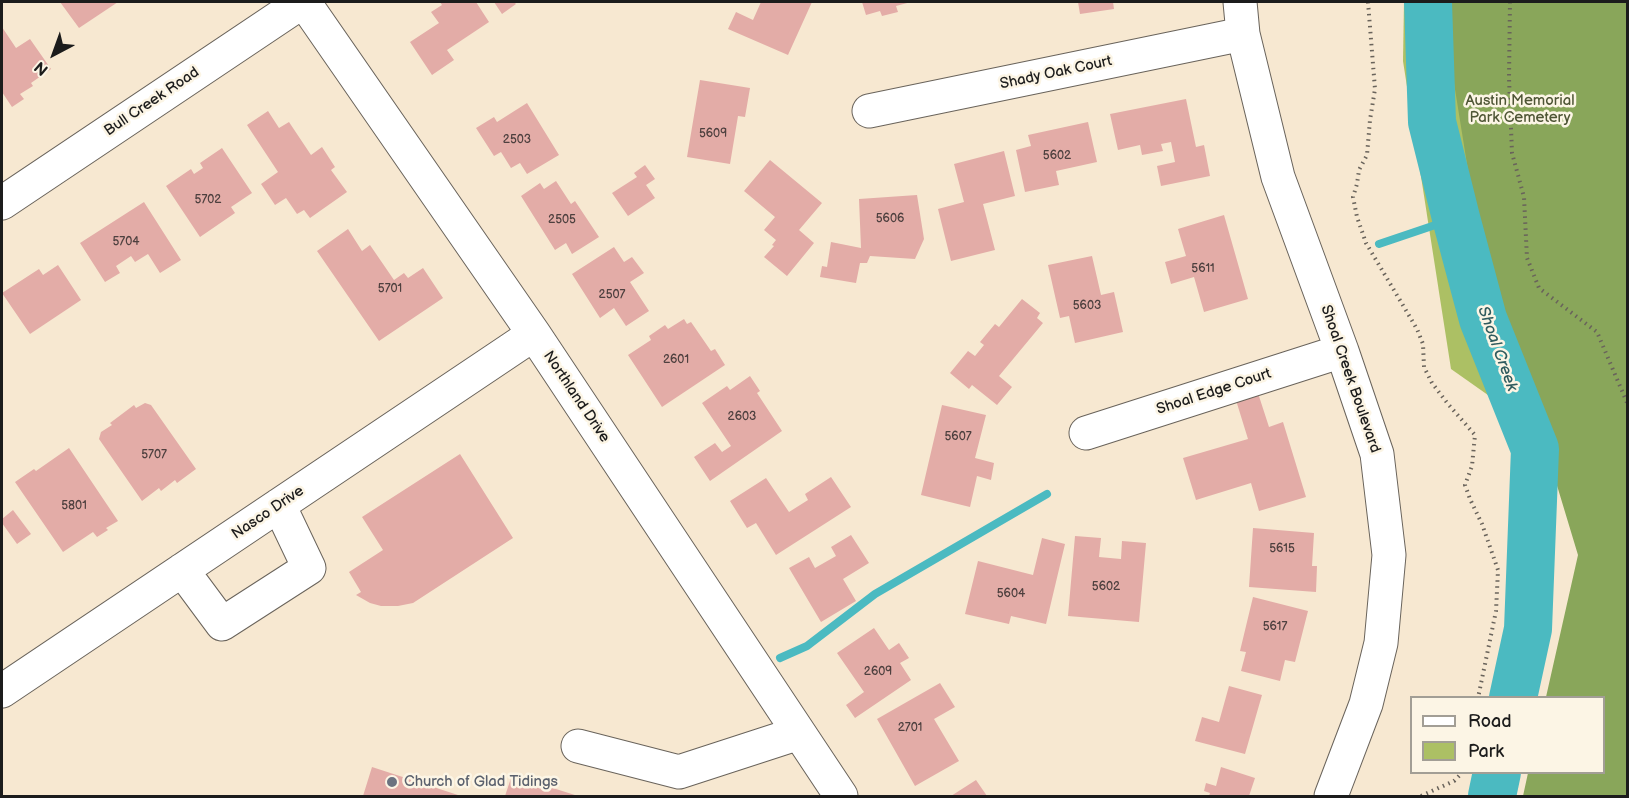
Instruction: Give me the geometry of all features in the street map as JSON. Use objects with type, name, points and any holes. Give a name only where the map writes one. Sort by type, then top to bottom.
[{"type":"street","name":"Bull Creek Road","points":[[2,203],[303,2]]},
{"type":"street","name":"Northland Drive","points":[[303,2],[534,334],[841,796]]},
{"type":"street","name":"Shoal Creek Boulevard","points":[[1240,2],[1243,34],[1278,177],[1377,454],[1389,555],[1381,643],[1366,704],[1331,796]]},
{"type":"street","name":"Shady Oak Court","points":[[869,111],[1243,34]]},
{"type":"street","name":"Nasco Drive","points":[[2,691],[534,334]]},
{"type":"street","name":"Shoal Edge Court","points":[[1086,433],[1342,351]]},
{"type":"street","points":[[182,570],[222,624],[309,568],[279,505]]},
{"type":"street","points":[[578,746],[679,772],[799,733]]},
{"type":"path","points":[[1368,2],[1375,89],[1367,155],[1359,170],[1353,197],[1366,243],[1417,329],[1423,344],[1424,367],[1432,383],[1475,435],[1472,466],[1465,485],[1498,570],[1496,611],[1478,696]]},
{"type":"path","points":[[1510,2],[1509,78],[1512,153],[1524,197],[1527,258],[1539,288],[1597,332],[1628,405]]},
{"type":"path","points":[[1421,796],[1454,782],[1461,774]]},
{"type":"green space","name":"Austin Memorial Park Cemetery","points":[[1404,2],[1627,2],[1627,493],[1451,369],[1403,61]]},
{"type":"green space","name":"Austin Memorial Park Cemetery","points":[[1441,2],[1627,2],[1627,796],[1523,796],[1528,774],[1605,774],[1605,696],[1546,696],[1578,555],[1475,214]]},
{"type":"building","points":[[60,2],[118,2],[79,28]]},
{"type":"building","points":[[440,2],[476,2],[489,22],[447,50],[454,60],[432,75],[410,42],[439,23],[431,12],[442,5]]},
{"type":"building","points":[[494,2],[514,2],[516,4],[502,14]]},
{"type":"building","points":[[761,2],[812,2],[788,55],[728,29],[736,12],[753,20]]},
{"type":"building","points":[[862,2],[911,2],[896,6],[898,12],[882,16],[880,11],[866,15]]},
{"type":"building","points":[[1078,2],[1113,2],[1114,9],[1080,14]]},
{"type":"building","points":[[2,27],[16,48],[30,39],[51,69],[31,83],[33,86],[20,94],[24,99],[12,107],[2,92]]},
{"type":"building","points":[[700,80],[750,88],[745,117],[738,116],[730,164],[687,157]]},
{"type":"building","points":[[1186,99],[1196,147],[1204,145],[1210,176],[1161,186],[1157,166],[1175,162],[1171,142],[1161,144],[1163,151],[1142,155],[1140,145],[1118,150],[1110,114]]},
{"type":"building","points":[[527,103],[559,155],[527,174],[520,163],[511,168],[501,152],[494,156],[476,128],[494,117],[497,122]]},
{"type":"building","points":[[268,111],[279,128],[289,122],[311,155],[322,147],[335,167],[331,170],[347,192],[310,218],[304,210],[297,214],[286,198],[275,205],[261,184],[278,172],[247,125]]},
{"type":"building","points":[[1088,122],[1097,162],[1056,171],[1059,185],[1025,192],[1016,150],[1031,146],[1028,135]]},
{"type":"building","points":[[222,148],[252,193],[231,207],[235,213],[200,237],[166,186],[191,169],[194,174],[203,168],[200,163]]},
{"type":"building","points":[[1004,151],[1015,196],[983,204],[995,250],[951,261],[938,209],[964,202],[954,164]]},
{"type":"building","points":[[770,160],[822,203],[799,230],[814,243],[787,276],[764,257],[774,246],[772,245],[776,240],[764,230],[775,217],[744,191]]},
{"type":"building","points":[[645,165],[655,179],[646,185],[655,198],[628,216],[612,193],[637,177],[634,173]]},
{"type":"building","points":[[556,181],[571,204],[575,201],[599,237],[572,254],[566,243],[555,250],[521,196],[540,183],[544,189]]},
{"type":"building","points":[[917,195],[924,239],[915,259],[870,256],[867,263],[860,263],[856,283],[820,277],[822,266],[827,267],[831,242],[861,248],[859,199]]},
{"type":"building","points":[[144,202],[181,260],[160,273],[148,254],[135,262],[131,256],[116,266],[120,273],[105,282],[80,243]]},
{"type":"building","points":[[1224,215],[1248,299],[1204,312],[1194,277],[1171,284],[1165,262],[1186,256],[1178,229]]},
{"type":"building","points":[[348,229],[362,251],[370,245],[394,280],[404,273],[408,278],[423,268],[443,298],[379,341],[317,251]]},
{"type":"building","points":[[614,247],[624,262],[632,257],[644,273],[630,282],[649,311],[626,326],[614,308],[600,318],[572,274]]},
{"type":"building","points":[[1092,256],[1101,295],[1114,292],[1123,332],[1075,343],[1069,316],[1060,318],[1048,265]]},
{"type":"building","points":[[58,265],[81,300],[30,334],[2,293],[39,269],[43,275]]},
{"type":"building","points":[[1022,299],[1040,313],[1037,318],[1043,323],[999,376],[1012,387],[997,405],[972,385],[969,389],[950,373],[968,351],[975,356],[984,345],[980,342],[995,324],[999,327]]},
{"type":"building","points":[[684,319],[687,324],[691,322],[711,351],[715,349],[725,365],[662,407],[628,355],[651,340],[649,336],[665,325],[668,329]]},
{"type":"building","points":[[750,376],[760,391],[757,393],[782,431],[710,481],[694,457],[715,443],[722,452],[731,446],[702,403],[727,386],[730,390]]},
{"type":"building","points":[[1257,390],[1269,427],[1283,422],[1306,497],[1259,511],[1251,483],[1196,500],[1183,458],[1248,439],[1235,397]]},
{"type":"building","points":[[145,403],[151,405],[196,469],[177,483],[175,480],[161,491],[159,488],[142,501],[99,439],[101,432],[112,425],[110,423],[134,405],[136,408]]},
{"type":"building","points":[[942,405],[986,415],[975,458],[994,463],[991,480],[977,476],[970,507],[921,495]]},
{"type":"building","points":[[69,448],[118,521],[97,537],[93,532],[63,552],[15,482],[34,469],[36,471]]},
{"type":"building","points":[[460,454],[513,538],[413,603],[381,606],[356,595],[361,592],[349,572],[383,550],[362,517]]},
{"type":"building","points":[[831,477],[851,507],[776,555],[756,523],[747,528],[730,501],[766,478],[789,512],[808,500],[805,494]]},
{"type":"building","points":[[13,510],[31,534],[17,544],[2,523],[2,519]]},
{"type":"building","points":[[1253,528],[1314,533],[1312,566],[1317,566],[1316,592],[1249,587]]},
{"type":"building","points":[[851,535],[869,563],[843,579],[856,601],[821,622],[789,568],[809,557],[815,568],[836,556],[831,547]]},
{"type":"building","points":[[1075,536],[1101,538],[1099,557],[1121,559],[1122,541],[1146,543],[1139,622],[1068,616]]},
{"type":"building","points":[[1042,538],[1065,544],[1046,624],[1011,616],[1009,624],[965,614],[978,561],[1033,575]]},
{"type":"building","points":[[1253,597],[1308,611],[1295,662],[1285,660],[1280,681],[1241,671],[1246,652],[1240,651]]},
{"type":"building","points":[[874,628],[889,650],[899,643],[909,658],[900,663],[911,680],[855,718],[846,705],[864,692],[837,653]]},
{"type":"building","points":[[940,683],[955,707],[934,719],[959,761],[915,786],[877,719]]},
{"type":"building","points":[[1229,686],[1262,695],[1245,754],[1195,741],[1202,717],[1219,722]]},
{"type":"building","name":"Church of Glad Tidings","points":[[372,767],[461,796],[363,796]]},
{"type":"building","points":[[1221,767],[1255,778],[1249,796],[1209,796],[1210,793],[1204,791],[1206,783],[1216,786]]},
{"type":"building","name":"Church of Glad Tidings","points":[[512,775],[578,796],[505,796]]},
{"type":"building","points":[[976,780],[987,796],[951,796]]},
{"type":"waterway","name":"Shoal Creek","points":[[1428,2],[1432,122],[1483,319],[1535,449],[1528,629],[1513,696]]},
{"type":"waterway","points":[[1379,244],[1456,218]]},
{"type":"waterway","points":[[780,658],[807,646],[875,594],[1047,494]]},
{"type":"waterway","name":"Shoal Creek","points":[[1492,796],[1497,774]]},
{"type":"place","name":"Church of Glad Tidings","points":[[392,782]]}]
